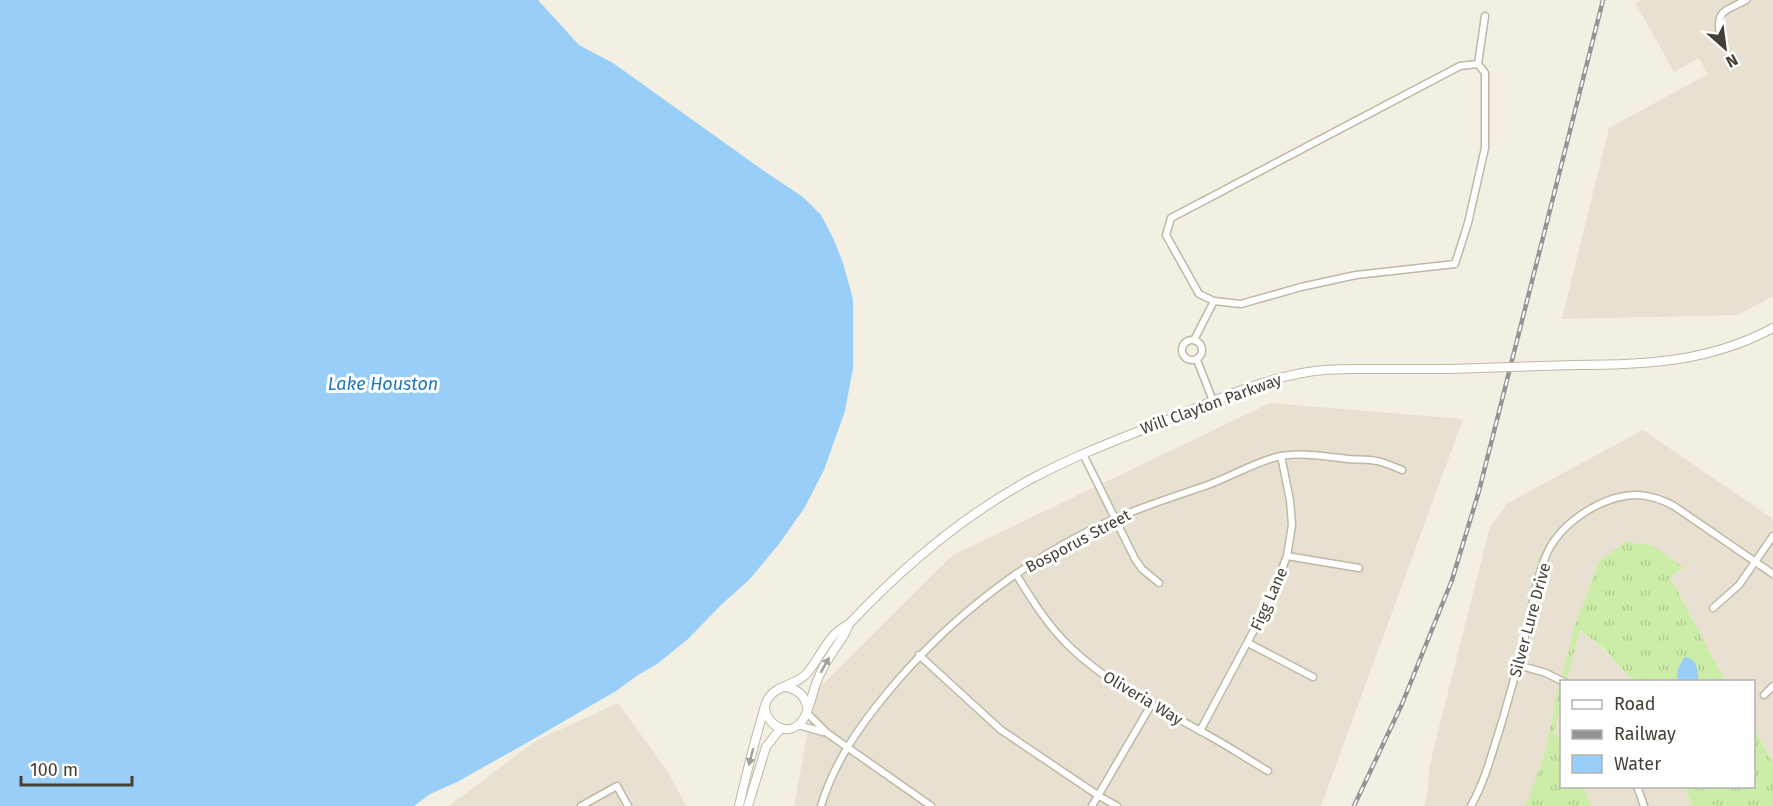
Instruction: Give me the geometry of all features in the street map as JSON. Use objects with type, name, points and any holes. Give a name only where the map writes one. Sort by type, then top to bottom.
[{"type":"street","points":[[1721,42],[1718,19],[1721,13],[1746,0]]},
{"type":"street","points":[[1478,64],[1460,66],[1171,218],[1166,235],[1198,294],[1214,301],[1241,304],[1301,287],[1356,275],[1455,264],[1468,224],[1485,148],[1485,73],[1478,64],[1485,16]]},
{"type":"street","points":[[1197,360],[1186,359],[1182,353],[1185,343],[1194,340],[1214,301]]},
{"type":"street","name":"Will Clayton Parkway","points":[[785,687],[806,675],[832,636],[840,628],[849,624],[902,570],[962,523],[1031,479],[1083,454],[1249,387],[1310,372],[1340,369],[1628,365],[1676,360],[1734,345],[1773,328]]},
{"type":"street","points":[[1194,340],[1200,343],[1203,349],[1202,355],[1197,360]]},
{"type":"street","points":[[1197,360],[1213,401]]},
{"type":"street","points":[[1083,454],[1135,559],[1142,569],[1159,583]]},
{"type":"street","name":"Bosporus Street","points":[[821,806],[831,775],[847,746],[869,715],[919,656],[972,607],[1016,574],[1061,546],[1114,519],[1183,492],[1220,481],[1281,456],[1302,455],[1380,462],[1402,470]]},
{"type":"street","name":"Figg Lane","points":[[1200,731],[1278,585],[1287,556],[1292,525],[1290,500],[1281,456]]},
{"type":"street","name":"Silver Lure Drive","points":[[1471,806],[1484,777],[1518,665],[1542,568],[1557,537],[1574,521],[1616,498],[1639,495],[1662,500],[1773,574]]},
{"type":"street","points":[[1713,608],[1739,585],[1773,536]]},
{"type":"street","points":[[1287,556],[1359,568]]},
{"type":"street","name":"Oliveria Way","points":[[1016,574],[1038,611],[1069,646],[1106,677],[1124,690],[1268,771]]},
{"type":"street","name":"Will Clayton Parkway","points":[[807,711],[811,694],[822,671],[847,632],[849,624]]},
{"type":"street","points":[[1248,643],[1313,677]]},
{"type":"street","points":[[919,656],[1001,730],[1117,806]]},
{"type":"street","points":[[1518,665],[1562,680]]},
{"type":"street","points":[[1764,695],[1773,686]]},
{"type":"street","points":[[739,806],[765,708],[769,696],[774,691],[785,687],[795,689],[800,693],[804,698],[807,711],[827,734]]},
{"type":"street","points":[[1092,806],[1151,705]]},
{"type":"street","points":[[765,708],[768,720],[772,724],[781,728],[798,726],[827,734],[931,806]]},
{"type":"street","points":[[798,726],[807,711]]},
{"type":"street","points":[[748,806],[766,747],[781,728]]},
{"type":"street","points":[[581,806],[616,786],[628,806]]},
{"type":"street","points":[[1638,788],[1644,806]]},
{"type":"shaded area","points":[[1642,0],[1773,0],[1773,296],[1738,315],[1562,319],[1609,128],[1708,74],[1699,58],[1674,72],[1636,4]]},
{"type":"shaded area","points":[[1270,403],[1463,419],[1321,806],[794,806],[815,692],[953,555]]},
{"type":"shaded area","points":[[1643,430],[1773,519],[1773,762],[1755,731],[1755,680],[1724,680],[1670,577],[1684,568],[1600,560],[1575,625],[1563,676],[1567,678],[1580,630],[1603,649],[1632,680],[1560,680],[1560,788],[1685,788],[1692,806],[1424,806],[1433,751],[1490,527],[1508,503]]},
{"type":"shaded area","points":[[618,703],[668,772],[686,806],[449,806],[535,741]]},
{"type":"green space","points":[[1626,542],[1653,546],[1684,568],[1670,577],[1724,680],[1632,680],[1604,649],[1580,630],[1567,678],[1562,676],[1575,625],[1600,560]]},
{"type":"green space","points":[[1559,685],[1560,709],[1554,732],[1560,741],[1560,788],[1583,788],[1591,806],[1526,806],[1545,753]]},
{"type":"green space","points":[[1755,731],[1773,762],[1773,806],[1692,806],[1685,788],[1755,788]]},
{"type":"water","name":"Lake Houston","points":[[0,0],[538,0],[579,45],[613,63],[803,197],[821,215],[843,263],[853,299],[853,368],[845,411],[824,470],[805,507],[779,544],[749,580],[688,639],[657,664],[616,691],[457,782],[430,794],[414,806],[0,806]]},
{"type":"water","points":[[1684,657],[1689,658],[1694,662],[1699,680],[1677,680],[1678,669]]},
{"type":"railway","points":[[1354,806],[1402,704],[1452,580],[1479,491],[1603,0]]}]
